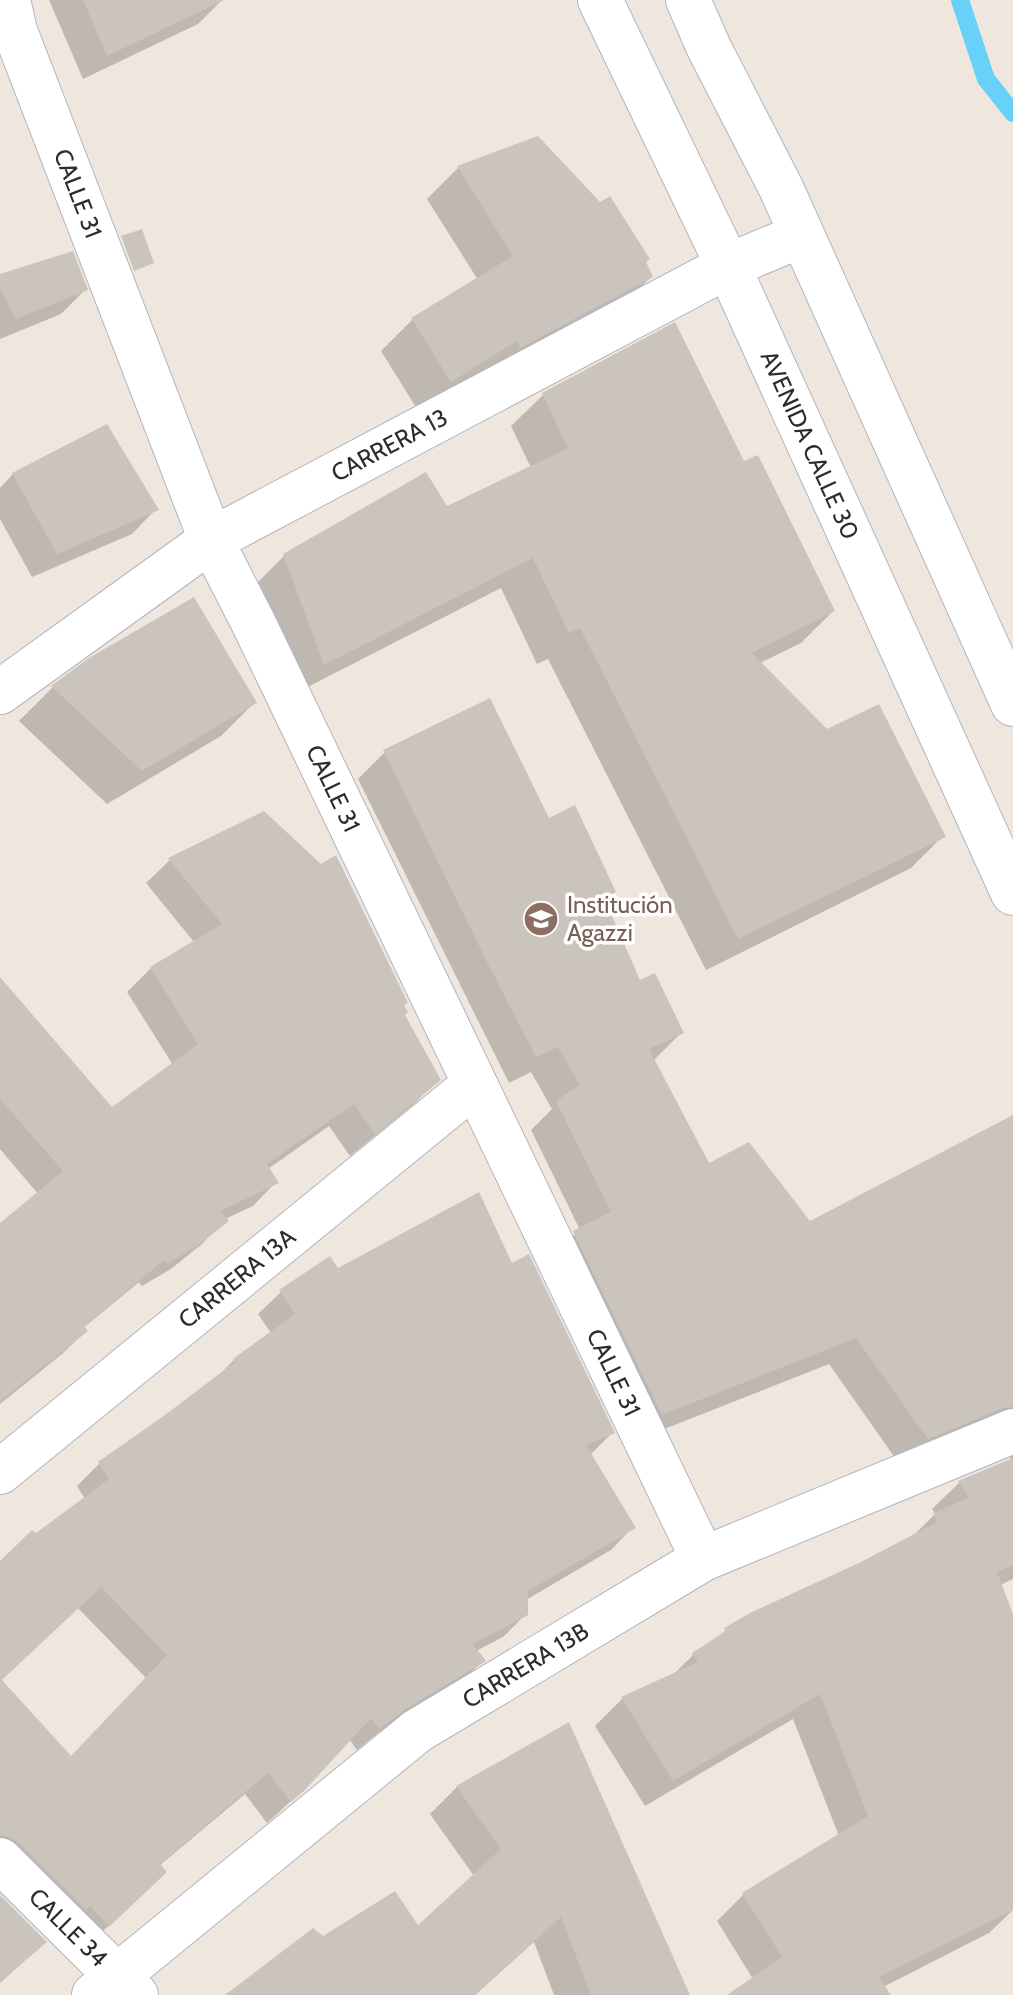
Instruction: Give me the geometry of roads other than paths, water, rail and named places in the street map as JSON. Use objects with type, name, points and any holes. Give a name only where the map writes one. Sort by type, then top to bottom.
[{"type":"street","name":"AVENIDA CALLE 30","points":[[600,0],[728,266],[1013,893]]},
{"type":"street","points":[[688,0],[802,235],[1013,704]]},
{"type":"street","name":"CALLE 31","points":[[8,23],[211,540],[703,1559]]},
{"type":"street","name":"CARRERA 13","points":[[0,692],[211,540],[728,266],[802,235]]},
{"type":"street","name":"CARRERA 13A","points":[[0,1472],[474,1085]]},
{"type":"street","name":"CARRERA 13B","points":[[116,1989],[417,1731],[703,1559],[1013,1431]]},
{"type":"street","name":"CALLE 34","points":[[0,1860],[116,1989]]},
{"type":"waterway","points":[[960,0],[986,79],[1013,113]]},
{"type":"place","name":"Institución Agazzi","points":[[541,919]]}]
